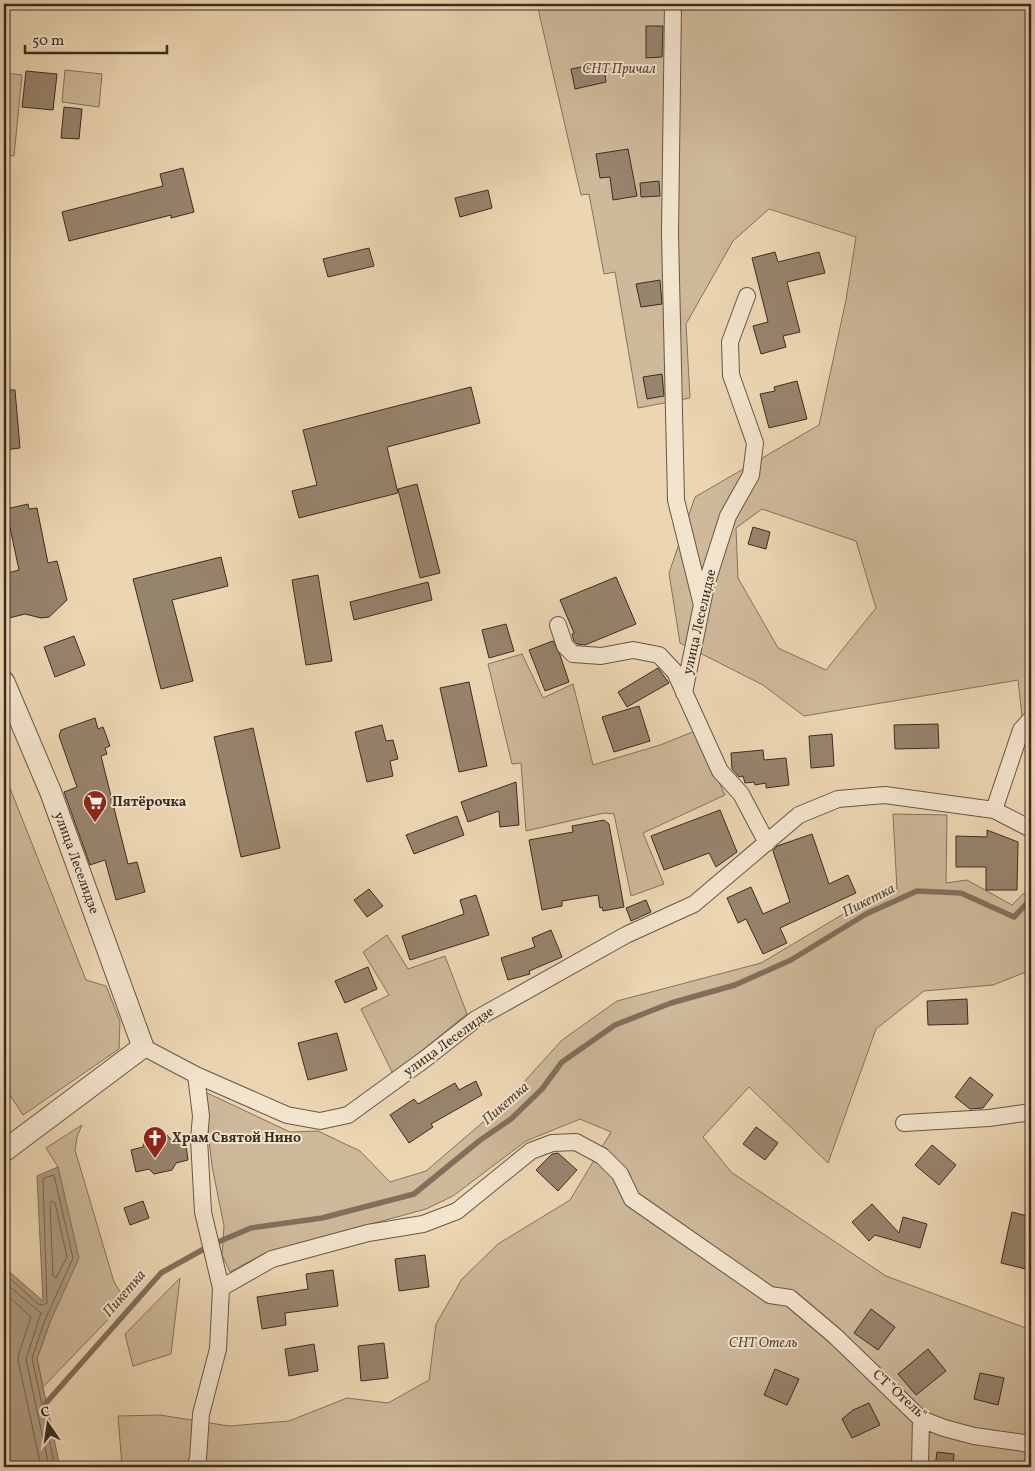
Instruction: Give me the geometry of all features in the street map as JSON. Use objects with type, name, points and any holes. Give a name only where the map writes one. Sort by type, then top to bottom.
[{"type":"street","points":[[673,4],[670,234],[676,500],[702,604]]},
{"type":"street","name":"улица Леселидзе","points":[[684,693],[706,586],[728,516],[751,475],[755,443],[731,375],[730,342],[747,296]]},
{"type":"street","name":"улица Леселидзе","points":[[558,625],[565,646],[573,654],[601,656],[633,650],[660,656],[675,672],[720,771],[741,794],[767,843]]},
{"type":"street","name":"улица Леселидзе","points":[[4,682],[50,793],[143,1047],[196,1075],[287,1115],[320,1121],[348,1115],[425,1059],[476,1018],[626,935],[694,904],[799,815],[838,799],[885,795],[994,810],[1031,829]]},
{"type":"street","points":[[994,810],[1021,730],[1031,719]]},
{"type":"street","points":[[4,1151],[143,1047]]},
{"type":"street","points":[[195,1467],[198,1459],[201,1414],[218,1349],[221,1288],[203,1212],[199,1139],[201,1116],[196,1075]]},
{"type":"street","points":[[904,1123],[989,1118],[1031,1112]]},
{"type":"street","name":"СТ \"Отель\"","points":[[221,1288],[272,1259],[368,1233],[423,1224],[457,1210],[532,1151],[552,1143],[576,1142],[602,1156],[620,1174],[632,1199],[770,1295],[790,1298],[835,1336],[921,1419],[944,1428],[974,1436],[1024,1443],[1031,1446]]},
{"type":"street","points":[[920,1467],[921,1419]]},
{"type":"green space","name":"СНТ Причал","points":[[537,4],[1031,4],[1031,798],[1018,680],[804,716],[763,685],[680,643],[669,573],[695,497],[819,425],[846,300],[856,237],[769,209],[733,241],[686,324],[690,398],[638,408],[615,272],[604,274],[589,194],[581,195]],"holes":[[[762,509],[856,541],[876,608],[826,670],[778,648],[738,578],[736,528]]]},
{"type":"green space","points":[[65,70],[102,74],[99,107],[62,102]]},
{"type":"green space","points":[[4,73],[22,75],[14,156],[4,155]]},
{"type":"green space","points":[[522,654],[543,698],[573,684],[593,765],[660,745],[695,731],[725,795],[643,833],[664,884],[631,896],[614,814],[604,813],[526,831],[521,763],[512,764],[488,664]]},
{"type":"green space","points":[[4,773],[86,980],[106,986],[120,1021],[119,1049],[23,1115],[4,1086]]},
{"type":"green space","name":"СНТ Отель","points":[[893,814],[947,815],[946,883],[967,880],[1012,905],[1031,886],[1031,970],[993,985],[924,991],[876,1029],[828,1163],[749,1087],[703,1137],[731,1172],[886,1276],[1031,1330],[1031,1467],[122,1467],[118,1416],[160,1415],[229,1426],[289,1421],[347,1398],[388,1403],[429,1380],[436,1324],[462,1279],[498,1244],[570,1200],[611,1132],[580,1119],[526,1141],[453,1196],[426,1209],[265,1253],[230,1272],[222,1255],[224,1226],[212,1166],[203,1091],[290,1132],[318,1131],[360,1151],[390,1182],[426,1171],[503,1105],[562,1040],[617,1001],[761,963],[877,894],[897,890]]},
{"type":"green space","points":[[387,935],[408,969],[445,956],[467,1014],[393,1074],[361,1009],[389,995],[363,952]]},
{"type":"green space","points":[[82,1125],[77,1137],[75,1150],[114,1282],[126,1301],[43,1387],[37,1358],[50,1322],[58,1167],[46,1148]]},
{"type":"green space","points":[[180,1278],[171,1354],[133,1366],[125,1334]]},
{"type":"water","points":[[58,1167],[79,1258],[50,1322],[37,1359],[60,1467],[4,1467],[4,1267],[43,1301],[37,1176]]},
{"type":"building","points":[[646,26],[663,26],[662,57],[646,58]]},
{"type":"building","points":[[603,63],[606,82],[575,89],[571,69]]},
{"type":"building","points":[[26,71],[57,74],[53,110],[22,107]]},
{"type":"building","points":[[64,107],[82,109],[79,139],[61,138]]},
{"type":"building","points":[[628,149],[637,196],[613,200],[610,177],[600,178],[596,154]]},
{"type":"building","points":[[183,168],[194,212],[171,218],[171,215],[69,241],[62,212],[163,186],[160,174]]},
{"type":"building","points":[[659,181],[660,196],[641,197],[640,183]]},
{"type":"building","points":[[488,190],[492,208],[460,217],[455,198]]},
{"type":"building","points":[[369,248],[374,266],[328,277],[323,259]]},
{"type":"building","points":[[775,252],[778,262],[819,252],[825,273],[787,282],[800,332],[783,336],[786,347],[761,354],[753,326],[768,322],[752,258]]},
{"type":"building","points":[[660,280],[662,304],[641,307],[636,284]]},
{"type":"building","points":[[662,374],[664,396],[647,399],[643,377]]},
{"type":"building","points":[[797,381],[807,419],[769,428],[760,394],[775,391],[774,387]]},
{"type":"building","points":[[471,387],[480,423],[387,447],[398,493],[299,518],[292,491],[317,485],[303,430]]},
{"type":"building","points":[[4,390],[15,390],[20,448],[4,450]]},
{"type":"building","points":[[417,484],[440,573],[420,578],[398,489]]},
{"type":"building","points":[[28,504],[29,509],[37,508],[48,563],[57,561],[67,600],[49,617],[41,618],[25,614],[9,618],[4,596],[4,574],[19,570],[6,509]]},
{"type":"building","points":[[753,527],[770,532],[766,549],[748,544]]},
{"type":"building","points":[[221,557],[228,586],[172,600],[193,681],[161,689],[133,579]]},
{"type":"building","points":[[318,575],[332,661],[306,665],[292,580]]},
{"type":"building","points":[[616,577],[636,624],[585,645],[577,644],[574,641],[572,634],[574,633],[560,600]]},
{"type":"building","points":[[428,582],[432,600],[354,620],[350,602]]},
{"type":"building","points":[[506,624],[514,651],[489,658],[482,630]]},
{"type":"building","points":[[74,636],[85,665],[55,677],[44,647]]},
{"type":"building","points":[[553,641],[569,682],[545,691],[529,650]]},
{"type":"building","points":[[658,668],[669,683],[627,707],[618,692]]},
{"type":"building","points":[[469,682],[487,766],[459,772],[440,688]]},
{"type":"building","points":[[639,706],[650,741],[614,752],[602,717]]},
{"type":"building","points":[[95,718],[98,729],[103,727],[110,746],[105,748],[107,754],[101,756],[128,864],[137,862],[145,892],[116,900],[105,860],[90,865],[64,792],[77,787],[59,736],[61,730]]},
{"type":"building","points":[[938,724],[939,748],[895,749],[894,725]]},
{"type":"building","points":[[382,725],[386,741],[393,740],[398,759],[390,761],[393,776],[367,782],[355,732]]},
{"type":"building","points":[[253,728],[280,848],[241,857],[214,737]]},
{"type":"building","points":[[832,734],[834,766],[811,768],[809,736]]},
{"type":"building","points":[[763,750],[764,760],[786,758],[789,785],[766,788],[766,783],[755,785],[754,782],[745,783],[743,776],[739,777],[732,769],[731,753]]},
{"type":"building","points":[[516,782],[519,825],[500,827],[499,811],[468,822],[461,802]]},
{"type":"building","points":[[720,810],[737,852],[716,867],[709,853],[664,870],[651,836]]},
{"type":"building","points":[[457,816],[464,835],[414,854],[406,835]]},
{"type":"building","points":[[604,820],[609,824],[624,907],[603,911],[602,907],[600,908],[598,895],[562,901],[562,906],[542,910],[529,840],[573,832],[572,826]]},
{"type":"building","points":[[987,830],[1018,842],[1017,890],[986,890],[986,867],[956,867],[956,836],[987,837]]},
{"type":"building","points":[[812,834],[829,884],[848,875],[856,893],[780,928],[787,943],[763,954],[746,919],[738,923],[727,898],[751,887],[763,914],[790,902],[773,851],[777,846]]},
{"type":"building","points":[[369,889],[383,906],[367,917],[354,900]]},
{"type":"building","points":[[476,895],[489,935],[410,960],[402,936],[464,914],[460,900]]},
{"type":"building","points":[[646,900],[651,912],[631,921],[626,908]]},
{"type":"building","points":[[551,930],[562,957],[529,971],[530,974],[508,980],[501,958],[535,947],[532,938]]},
{"type":"building","points":[[368,967],[377,989],[345,1003],[335,981]]},
{"type":"building","points":[[967,999],[968,1024],[928,1025],[927,1001]]},
{"type":"building","points":[[337,1033],[347,1070],[308,1080],[298,1043]]},
{"type":"building","points":[[970,1077],[993,1095],[983,1108],[970,1109],[955,1097]]},
{"type":"building","points":[[476,1081],[482,1095],[431,1124],[433,1127],[409,1143],[390,1115],[414,1099],[418,1104],[455,1083],[459,1090]]},
{"type":"building","points":[[756,1127],[778,1143],[765,1160],[743,1144]]},
{"type":"building","points":[[167,1135],[172,1141],[185,1138],[188,1160],[176,1163],[172,1170],[154,1174],[149,1169],[136,1172],[131,1150],[143,1147],[145,1140]]},
{"type":"building","points":[[932,1145],[956,1165],[939,1185],[915,1165]]},
{"type":"building","points":[[558,1153],[577,1170],[558,1191],[536,1170],[552,1154]]},
{"type":"building","points":[[143,1201],[149,1218],[130,1225],[124,1208]]},
{"type":"building","points":[[872,1204],[899,1233],[903,1217],[927,1224],[920,1248],[875,1235],[869,1241],[852,1222]]},
{"type":"building","points":[[1012,1212],[1031,1217],[1031,1248],[1026,1269],[1001,1263]]},
{"type":"building","points":[[425,1255],[429,1287],[399,1291],[395,1259]]},
{"type":"building","points":[[333,1270],[338,1306],[285,1313],[286,1325],[262,1329],[257,1297],[308,1289],[306,1274]]},
{"type":"building","points":[[871,1309],[895,1327],[878,1350],[854,1333]]},
{"type":"building","points":[[384,1343],[388,1378],[361,1381],[358,1346]]},
{"type":"building","points":[[314,1344],[318,1371],[289,1376],[285,1349]]},
{"type":"building","points":[[928,1349],[946,1371],[916,1395],[898,1374]]},
{"type":"building","points":[[775,1369],[799,1379],[787,1405],[764,1395]]},
{"type":"building","points":[[980,1373],[1004,1378],[998,1405],[974,1399]]},
{"type":"building","points":[[869,1403],[880,1425],[852,1438],[842,1419],[853,1410]]},
{"type":"building","points":[[937,1452],[954,1454],[953,1467],[935,1467]]},
{"type":"waterway","name":"Пикетка","points":[[44,1409],[46,1403],[161,1273],[211,1245],[251,1228],[322,1218],[414,1194],[479,1141],[511,1119],[542,1089],[562,1062],[615,1025],[671,1003],[735,985],[791,960],[866,914],[917,891],[961,893],[1014,917],[1031,899]]},
{"type":"place","name":"Пятёрочка","points":[[95,823]]},
{"type":"place","name":"Храм Святой Нино","points":[[155,1159]]}]
